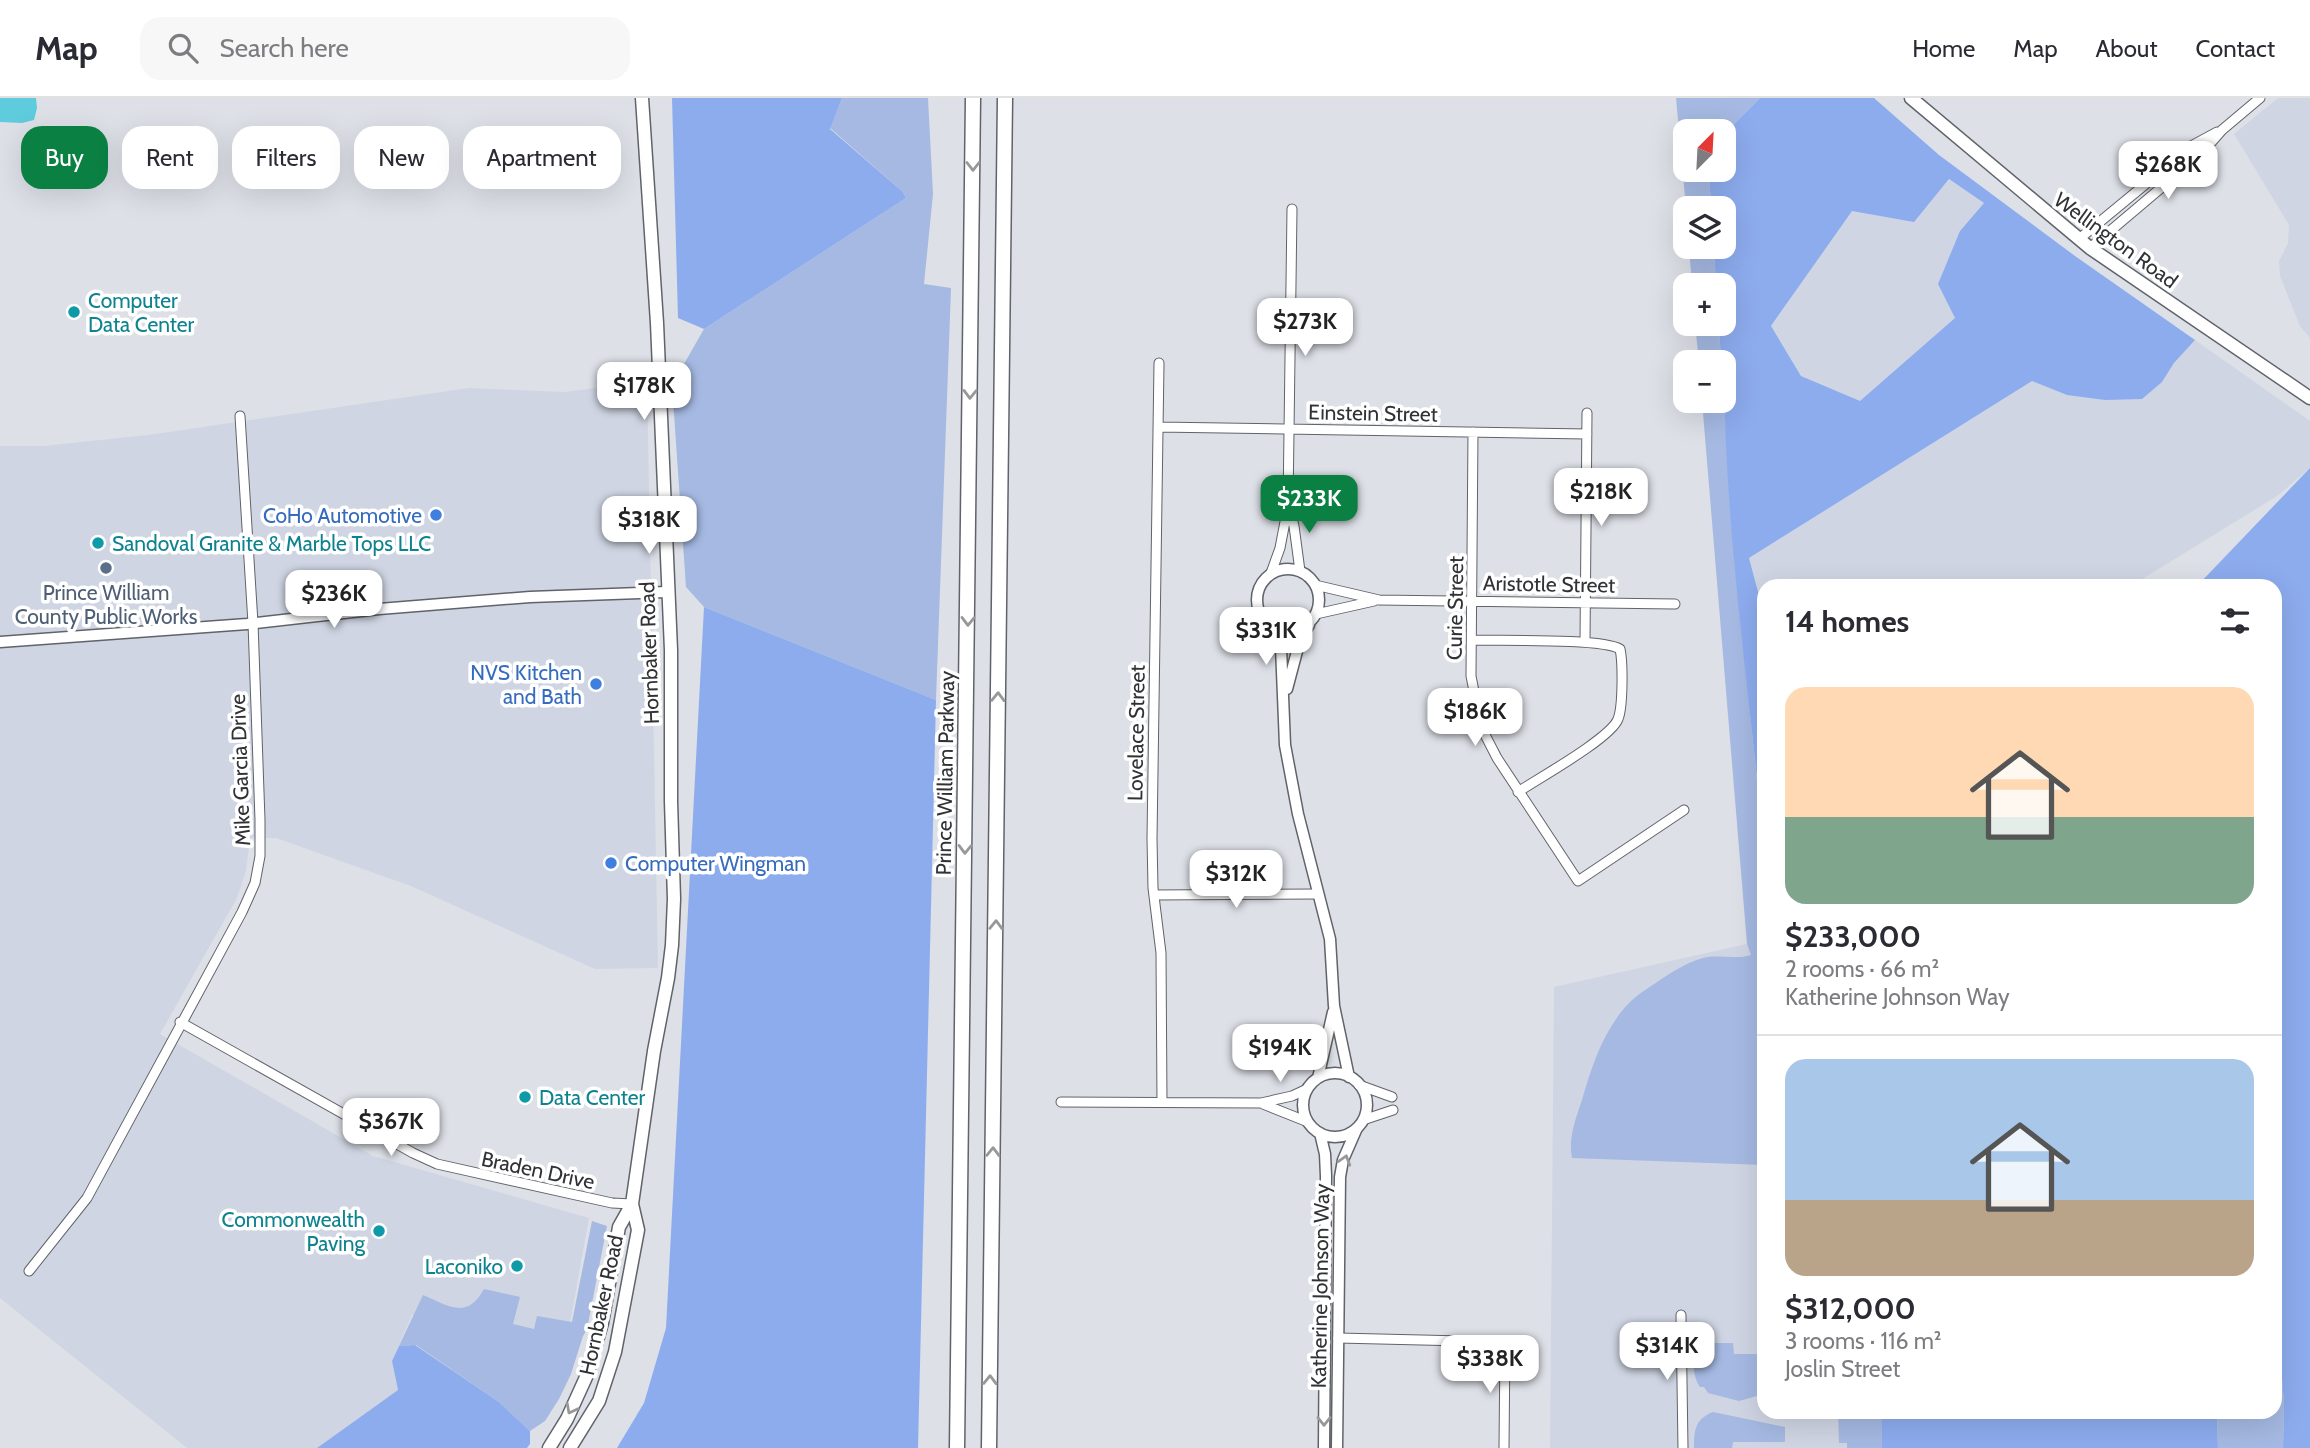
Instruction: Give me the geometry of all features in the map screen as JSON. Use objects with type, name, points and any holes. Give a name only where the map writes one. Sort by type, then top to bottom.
[{"type":"highway","name":"Prince William Parkway","points":[[957,1448],[973,98]]},
{"type":"highway","points":[[989,1448],[1004,98]]},
{"type":"main road","name":"Hornbaker Road","points":[[549,1448],[567,1419],[587,1375],[602,1323],[619,1227],[632,1204],[672,944],[674,898],[671,650],[657,323],[642,98]]},
{"type":"main road","name":"Wellington Road","points":[[1911,98],[2084,244],[2310,398]]},
{"type":"main road","name":"Hornbaker Road","points":[[570,1448],[599,1401],[615,1352],[638,1230],[632,1204]]},
{"type":"street","points":[[2084,244],[2193,145],[2222,130],[2260,98]]},
{"type":"street","points":[[1292,209],[1288,506],[1280,548],[1271,573],[1263,580],[1258,590],[1256,600],[1263,620],[1273,628],[1291,632],[1301,629],[1313,619]]},
{"type":"street","name":"Lovelace Street","points":[[1159,363],[1152,839],[1154,895],[1161,953],[1162,1102]]},
{"type":"street","points":[[1585,642],[1587,413]]},
{"type":"street","name":"Mike Garcia Drive","points":[[29,1271],[87,1198],[242,912],[254,883],[260,856],[253,623],[240,416]]},
{"type":"street","name":"Einstein Street","points":[[1158,427],[1587,433]]},
{"type":"street","name":"Curie Street","points":[[1473,432],[1471,676],[1481,727],[1497,758],[1578,881],[1684,810]]},
{"type":"street","points":[[1288,506],[1294,526],[1300,572]]},
{"type":"street","points":[[1271,573],[1291,569],[1300,572],[1309,577],[1319,595],[1313,619],[1300,640],[1284,702]]},
{"type":"street","name":"Aristotle Street","points":[[1315,585],[1379,600],[1675,604]]},
{"type":"street","points":[[0,642],[253,623],[379,609],[536,597],[667,592]]},
{"type":"street","name":"Aristotle Street","points":[[1313,619],[1379,600]]},
{"type":"street","points":[[1273,628],[1281,647],[1285,745],[1298,814],[1330,939],[1334,1006],[1349,1077]]},
{"type":"street","points":[[1472,640],[1585,642],[1614,645],[1620,649],[1622,661],[1619,718],[1614,726],[1596,741],[1518,792]]},
{"type":"street","points":[[1154,895],[1318,894]]},
{"type":"street","points":[[1318,1079],[1334,1006]]},
{"type":"street","name":"Braden Drive","points":[[180,1022],[437,1164],[612,1203],[632,1204]]},
{"type":"street","points":[[1061,1102],[1261,1103],[1292,1096],[1307,1089],[1318,1079],[1334,1073],[1392,1097]]},
{"type":"street","points":[[1359,1085],[1366,1098],[1367,1109],[1360,1124]]},
{"type":"street","points":[[1307,1089],[1303,1109],[1308,1122]]},
{"type":"street","points":[[1261,1103],[1308,1122],[1320,1133],[1329,1136],[1349,1134],[1360,1124],[1393,1110]]},
{"type":"street","name":"Katherine Johnson Way","points":[[1336,1448],[1340,1177],[1343,1160],[1360,1124]]},
{"type":"street","name":"Katherine Johnson Way","points":[[1320,1133],[1326,1176],[1324,1448]]},
{"type":"street","points":[[1681,1315],[1683,1448]]},
{"type":"street","points":[[1338,1338],[1505,1342],[1504,1448]]},
{"type":"shaded area","points":[[0,98],[36,98],[34,120],[22,123],[0,122]]},
{"type":"shaded area","points":[[672,98],[842,98],[830,129],[903,192],[906,198],[704,329],[678,318]]},
{"type":"shaded area","points":[[842,98],[928,98],[933,194],[924,284],[951,288],[936,700],[704,607],[686,587],[672,385],[704,329],[906,198],[903,192],[830,128]]},
{"type":"shaded area","points":[[1676,98],[1760,98],[1736,122],[1736,119],[1678,119]]},
{"type":"shaded area","points":[[1760,98],[1874,98],[1939,155],[2075,256],[2195,340],[2174,363],[2162,382],[2142,399],[2105,400],[2067,395],[2032,381],[1749,558],[1757,588],[1757,783],[1738,606],[1725,423],[1725,413],[1736,413],[1736,350],[1720,350],[1720,336],[1736,336],[1736,273],[1715,273],[1715,259],[1736,259],[1736,196],[1710,196],[1710,182],[1736,182],[1736,122]],"holes":[[[1949,179],[1984,203],[1960,231],[1938,284],[1955,318],[1860,401],[1801,376],[1771,326],[1852,211],[1914,222]]]},
{"type":"shaded area","points":[[2278,98],[2310,98],[2310,338],[2300,326],[2280,276],[2279,261],[2288,243],[2289,225],[2234,134]]},
{"type":"shaded area","points":[[1949,179],[1984,203],[1960,231],[1955,318],[1860,402],[1801,376],[1771,327],[1852,210],[1914,221]]},
{"type":"shaded area","points":[[1684,182],[1710,182],[1710,196],[1685,196]]},
{"type":"shaded area","points":[[1690,259],[1715,259],[1715,273],[1691,273]]},
{"type":"shaded area","points":[[1696,336],[1720,336],[1720,350],[1698,350]]},
{"type":"shaded area","points":[[2195,340],[2310,421],[2310,468],[2277,496],[2142,579],[1757,579],[1757,588],[1749,558],[2032,381],[2067,395],[2162,382],[2174,363]]},
{"type":"shaded area","points":[[647,382],[658,968],[595,969],[411,886],[276,838],[250,838],[246,871],[237,898],[160,1034],[373,1156],[589,1218],[565,1351],[412,1315],[392,1361],[398,1390],[317,1448],[187,1448],[0,1298],[0,446],[43,446],[148,435],[469,388],[564,392]]},
{"type":"shaded area","points":[[1703,413],[1725,413],[1735,567],[1757,780],[1757,1165],[1572,1158],[1573,1128],[1595,1061],[1620,1013],[1640,994],[1692,962],[1709,957],[1751,955],[1747,944]]},
{"type":"shaded area","points":[[2310,468],[2310,1448],[2283,1448],[2282,579],[2204,579]]},
{"type":"shaded area","points":[[704,607],[936,700],[918,1448],[617,1448],[644,1403],[666,1328]]},
{"type":"shaded area","points":[[1747,944],[1757,970],[1757,1419],[1881,1419],[1882,1448],[1550,1448],[1554,987]]},
{"type":"shaded area","points":[[592,1221],[607,1226],[587,1329],[559,1399],[545,1421],[530,1431],[499,1402],[416,1345],[399,1346],[423,1295],[457,1308],[471,1305],[484,1289],[520,1297],[513,1324],[534,1329],[537,1316],[572,1322]]},
{"type":"shaded area","points":[[1709,1343],[1733,1343],[1734,1354],[1757,1354],[1757,1396],[1739,1401],[1708,1393],[1704,1387],[1700,1387],[1695,1374],[1694,1358],[1702,1346]]},
{"type":"shaded area","points":[[415,1345],[499,1402],[530,1431],[530,1444],[527,1448],[317,1448],[398,1390],[392,1361],[399,1346]]},
{"type":"shaded area","points":[[2282,1379],[2283,1448],[2218,1448],[2217,1419],[2282,1419]]},
{"type":"shaded area","points":[[1713,1412],[1785,1427],[1785,1442],[1733,1442],[1732,1448],[1694,1448],[1694,1436],[1699,1422]]},
{"type":"shaded area","points":[[1838,1419],[1881,1419],[1882,1448],[1847,1448],[1847,1443],[1839,1443]]},
{"type":"shaded area","points":[[1881,1419],[2217,1419],[2218,1448],[1882,1448]]},
{"type":"place","name":"Computer Data Center","points":[[74,312]]},
{"type":"place","name":"CoHo Automotive","points":[[436,515]]},
{"type":"place","name":"Sandoval Granite & Marble Tops LLC","points":[[98,543]]},
{"type":"place","name":"Prince William County Public Works","points":[[106,568]]},
{"type":"place","name":"NVS Kitchen and Bath","points":[[596,684]]},
{"type":"place","name":"Computer Wingman","points":[[611,863]]},
{"type":"place","name":"Data Center","points":[[525,1097]]},
{"type":"place","name":"Commonwealth Paving","points":[[379,1231]]},
{"type":"place","name":"Laconiko","points":[[517,1266]]}]
